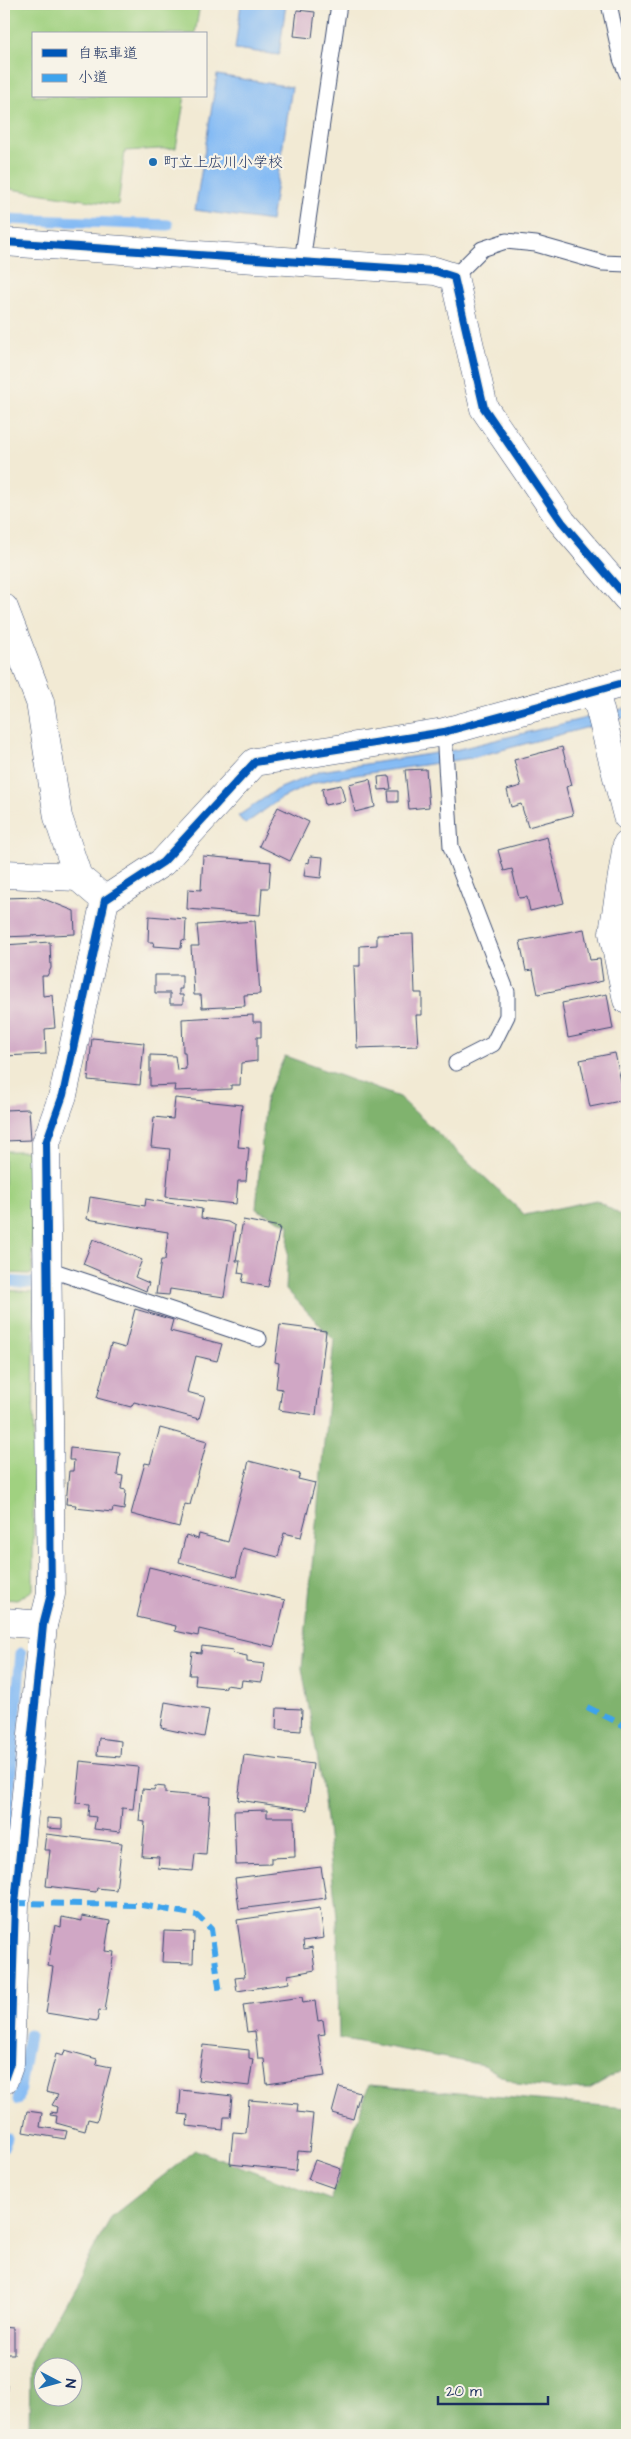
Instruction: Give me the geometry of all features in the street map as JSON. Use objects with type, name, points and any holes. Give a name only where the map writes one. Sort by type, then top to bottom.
[{"type":"street","points":[[4,242],[435,271],[454,277],[484,408],[562,522],[627,598]]},
{"type":"street","points":[[4,608],[40,702],[58,817],[78,877],[105,900]]},
{"type":"street","points":[[4,2080],[10,2063],[15,1903],[43,1625],[52,1594],[46,1143],[63,1095],[105,900],[163,862],[255,762],[444,740],[600,709],[627,682]]},
{"type":"street","points":[[600,709],[627,816]]},
{"type":"street","points":[[627,844],[613,933],[627,1000]]},
{"type":"street","points":[[4,874],[78,877]]},
{"type":"street","points":[[4,1622],[43,1625]]},
{"type":"lane","points":[[302,262],[339,4]]},
{"type":"lane","points":[[609,4],[621,59],[627,74]]},
{"type":"lane","points":[[454,277],[482,249],[506,240],[536,244],[603,263],[627,264]]},
{"type":"lane","points":[[444,740],[451,847],[506,992],[507,1016],[492,1044],[456,1063]]},
{"type":"lane","points":[[48,1269],[259,1339]]},
{"type":"green space","points":[[4,4],[200,4],[195,32],[32,32],[32,98],[185,98],[176,148],[125,151],[118,205],[4,188]]},
{"type":"green space","points":[[285,1056],[399,1097],[525,1215],[596,1200],[627,1219],[627,2057],[621,2071],[589,2089],[561,2089],[517,2084],[483,2065],[339,2038],[337,1917],[322,1784],[302,1668],[334,1340],[286,1289],[289,1225],[256,1209],[266,1097]]},
{"type":"green space","points":[[4,1151],[33,1151],[32,1274],[4,1273]]},
{"type":"green space","points":[[4,1290],[34,1292],[33,1590],[17,1600],[4,1599]]},
{"type":"green space","points":[[369,2085],[627,2108],[627,2435],[29,2435],[30,2362],[32,2358],[32,2406],[82,2406],[82,2356],[33,2356],[112,2216],[196,2150],[331,2200]]},
{"type":"water","points":[[241,4],[286,4],[279,55],[235,49]]},
{"type":"water","points":[[217,75],[292,87],[271,221],[195,210]]},
{"type":"water","points":[[627,708],[627,717],[471,758],[335,778],[311,784],[280,799],[245,824],[238,816],[276,790],[321,771],[455,750]]},
{"type":"building","points":[[297,10],[315,12],[312,38],[294,36]]},
{"type":"building","points":[[562,747],[572,785],[566,787],[573,815],[528,827],[521,804],[511,807],[507,790],[521,786],[514,760]]},
{"type":"building","points":[[426,769],[429,807],[409,809],[405,770]]},
{"type":"building","points":[[389,776],[391,789],[379,790],[378,777]]},
{"type":"building","points":[[370,779],[375,807],[355,812],[349,784]]},
{"type":"building","points":[[341,785],[345,801],[325,805],[322,789]]},
{"type":"building","points":[[388,791],[398,791],[398,802],[389,802]]},
{"type":"building","points":[[278,807],[309,822],[290,861],[259,846]]},
{"type":"building","points":[[547,837],[564,903],[530,911],[527,897],[519,898],[512,869],[504,871],[498,850]]},
{"type":"building","points":[[203,856],[271,862],[269,888],[262,888],[260,915],[187,909],[188,889],[201,890]]},
{"type":"building","points":[[310,856],[323,857],[321,878],[304,876],[306,862],[309,863]]},
{"type":"building","points":[[39,897],[74,911],[75,934],[4,937],[4,898]]},
{"type":"building","points":[[149,916],[186,919],[185,941],[182,940],[181,948],[153,946],[154,942],[148,942]]},
{"type":"building","points":[[255,921],[260,994],[244,995],[245,1006],[202,1008],[201,995],[194,995],[191,946],[199,946],[197,925]]},
{"type":"building","points":[[584,929],[590,960],[600,959],[603,981],[538,994],[533,970],[526,971],[520,941]]},
{"type":"building","points":[[413,934],[415,993],[422,993],[422,1015],[416,1015],[418,1046],[357,1048],[354,966],[360,966],[360,946],[377,945],[377,935]]},
{"type":"building","points":[[50,942],[51,968],[47,976],[42,976],[43,996],[52,995],[55,1028],[45,1029],[46,1054],[4,1056],[4,945]]},
{"type":"building","points":[[155,975],[182,975],[182,989],[179,989],[179,995],[183,995],[183,1004],[170,1004],[170,993],[155,993]]},
{"type":"building","points":[[607,994],[613,1029],[568,1038],[562,1003]]},
{"type":"building","points":[[253,1015],[253,1022],[261,1022],[261,1037],[257,1037],[257,1061],[241,1063],[240,1085],[231,1085],[231,1089],[174,1091],[175,1085],[150,1086],[150,1055],[175,1056],[177,1070],[186,1069],[185,1052],[183,1052],[182,1019]]},
{"type":"building","points":[[92,1038],[144,1043],[140,1085],[88,1080]]},
{"type":"building","points":[[615,1053],[625,1100],[590,1107],[580,1060]]},
{"type":"building","points":[[175,1098],[242,1105],[238,1147],[249,1148],[246,1181],[238,1181],[236,1204],[166,1197],[170,1149],[151,1147],[154,1117],[173,1119]]},
{"type":"building","points":[[29,1109],[31,1140],[4,1141],[4,1110]]},
{"type":"building","points":[[90,1197],[145,1206],[146,1199],[202,1209],[201,1218],[228,1222],[235,1226],[224,1297],[170,1289],[169,1295],[156,1294],[161,1260],[165,1260],[168,1232],[87,1219]]},
{"type":"building","points":[[243,1220],[280,1227],[268,1287],[242,1282],[244,1274],[238,1273],[240,1261],[236,1261]]},
{"type":"building","points":[[93,1239],[142,1260],[135,1277],[149,1283],[146,1291],[83,1264]]},
{"type":"building","points":[[135,1309],[173,1320],[170,1331],[222,1344],[217,1361],[196,1356],[187,1392],[205,1397],[199,1419],[134,1402],[131,1407],[97,1398],[111,1344],[125,1348]]},
{"type":"building","points":[[280,1325],[326,1331],[316,1415],[279,1410],[282,1389],[276,1388],[279,1363],[275,1362]]},
{"type":"building","points":[[160,1428],[207,1441],[190,1505],[185,1504],[179,1527],[131,1514],[145,1463],[150,1464]]},
{"type":"building","points":[[70,1448],[120,1453],[117,1475],[123,1476],[121,1489],[126,1490],[124,1510],[113,1508],[112,1512],[75,1508],[76,1505],[66,1504],[69,1471],[73,1471],[74,1460],[69,1460]]},
{"type":"building","points":[[249,1461],[300,1474],[298,1479],[315,1483],[301,1537],[284,1533],[278,1557],[243,1548],[236,1577],[179,1562],[186,1535],[198,1539],[199,1534],[228,1542]]},
{"type":"building","points":[[149,1567],[285,1600],[274,1647],[199,1629],[198,1636],[175,1631],[176,1626],[137,1617]]},
{"type":"building","points":[[202,1646],[233,1650],[232,1653],[247,1656],[247,1662],[265,1664],[262,1682],[242,1680],[241,1687],[226,1685],[226,1688],[195,1685],[196,1675],[189,1675],[192,1652],[201,1653]]},
{"type":"building","points":[[165,1702],[209,1710],[204,1737],[161,1728]]},
{"type":"building","points":[[277,1708],[302,1709],[301,1731],[276,1729]]},
{"type":"building","points":[[99,1738],[121,1741],[120,1757],[97,1755]]},
{"type":"building","points":[[244,1755],[313,1764],[307,1810],[238,1800]]},
{"type":"building","points":[[80,1761],[138,1767],[133,1809],[122,1808],[120,1832],[94,1829],[96,1817],[88,1816],[89,1804],[76,1803]]},
{"type":"building","points":[[155,1786],[165,1787],[165,1793],[210,1797],[206,1855],[195,1854],[193,1871],[158,1868],[159,1857],[142,1856],[145,1822],[139,1821],[142,1789],[154,1790]]},
{"type":"building","points":[[267,1810],[267,1817],[294,1817],[295,1857],[271,1858],[271,1864],[236,1865],[234,1811]]},
{"type":"building","points":[[47,1818],[62,1819],[62,1829],[47,1828]]},
{"type":"building","points":[[46,1834],[122,1843],[116,1890],[97,1888],[96,1892],[46,1886],[50,1850],[44,1850]]},
{"type":"building","points":[[321,1867],[326,1898],[239,1909],[235,1878]]},
{"type":"building","points":[[320,1908],[324,1938],[303,1941],[304,1949],[312,1947],[315,1970],[288,1975],[289,1983],[237,1991],[235,1978],[245,1977],[237,1920]]},
{"type":"building","points":[[82,1916],[110,1921],[105,1951],[114,1952],[105,2011],[99,2010],[97,2021],[46,2013],[53,1967],[48,1966],[55,1925],[61,1927],[62,1917],[82,1921]]},
{"type":"building","points":[[164,1931],[194,1932],[193,1963],[162,1962]]},
{"type":"building","points":[[302,1997],[303,2003],[315,2001],[318,2021],[323,2020],[325,2034],[318,2035],[325,2076],[267,2084],[264,2059],[258,2059],[255,2031],[247,2032],[243,2005]]},
{"type":"building","points":[[203,2045],[249,2050],[249,2058],[253,2059],[249,2086],[198,2080]]},
{"type":"building","points":[[65,2050],[97,2059],[96,2064],[111,2067],[97,2121],[88,2119],[85,2131],[56,2123],[57,2116],[50,2115],[51,2112],[56,2113],[57,2107],[52,2105],[58,2095],[46,2092],[56,2054],[63,2056]]},
{"type":"building","points":[[339,2087],[360,2093],[353,2119],[332,2113]]},
{"type":"building","points":[[181,2090],[232,2096],[230,2117],[224,2117],[223,2130],[187,2126],[188,2115],[179,2114]]},
{"type":"building","points":[[249,2100],[298,2104],[297,2112],[313,2114],[309,2152],[298,2151],[296,2171],[230,2164],[233,2132],[246,2133]]},
{"type":"building","points":[[27,2111],[42,2113],[40,2127],[67,2131],[65,2139],[23,2132]]},
{"type":"building","points":[[315,2160],[341,2169],[334,2188],[308,2179]]},
{"type":"building","points":[[4,2327],[14,2328],[14,2354],[4,2354]]},
{"type":"building","points":[[4,2383],[7,2384],[5,2417],[4,2417]]},
{"type":"waterway","points":[[4,219],[168,225]]},
{"type":"waterway","points":[[4,1281],[33,1283]]},
{"type":"waterway","points":[[4,1853],[21,1653]]},
{"type":"waterway","points":[[18,2100],[29,2035]]},
{"type":"waterway","points":[[4,2146],[7,2138]]},
{"type":"marked path","points":[[587,1707],[627,1727]]},
{"type":"marked path","points":[[15,1903],[142,1905],[197,1915],[211,1929],[220,1994]]},
{"type":"cycle path","points":[[4,242],[435,271],[454,277],[484,408],[562,522],[627,598]]},
{"type":"cycle path","points":[[4,2080],[10,2063],[15,1903],[43,1625],[51,1594],[46,1143],[63,1095],[105,900],[163,862],[255,762],[444,732],[627,682]]},
{"type":"place","name":"町立上広川小学校","points":[[153,162]]}]
